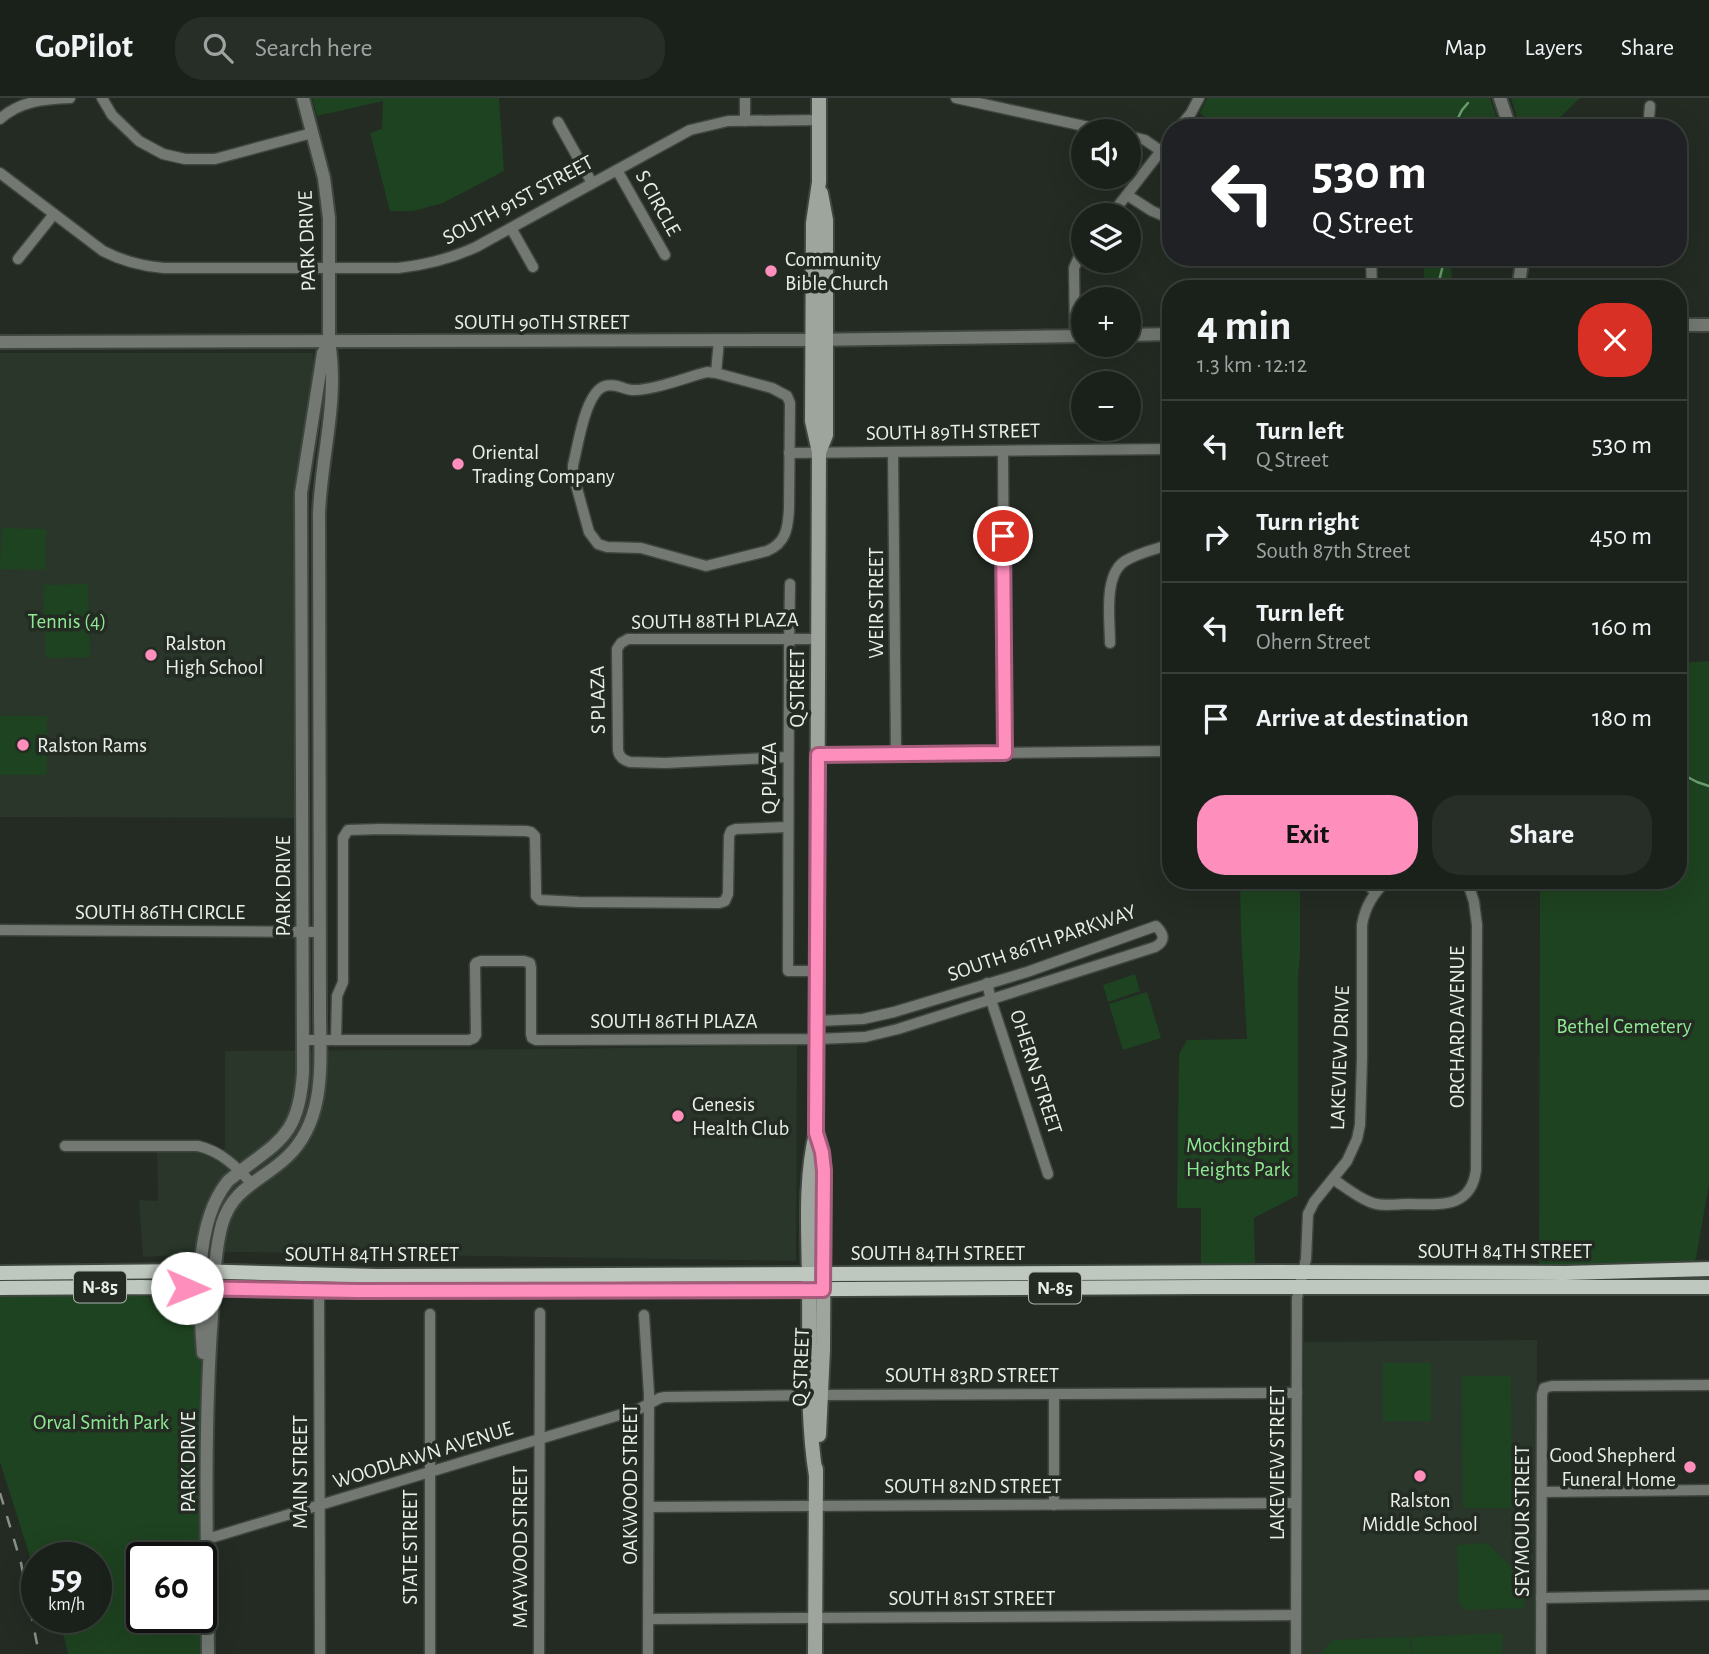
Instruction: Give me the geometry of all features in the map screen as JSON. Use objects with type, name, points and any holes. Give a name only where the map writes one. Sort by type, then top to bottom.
[{"type":"main road","name":"Q STREET","points":[[815,1654],[816,1275],[824,1171],[816,1133],[819,452],[826,435],[819,340],[826,220],[819,182],[819,98]]},
{"type":"main road","name":"SOUTH 84TH STREET","points":[[0,1288],[319,1291],[816,1290],[1709,1269]]},
{"type":"main road","name":"SOUTH 84TH STREET","points":[[0,1273],[208,1272],[338,1276],[816,1275],[1709,1287]]},
{"type":"street","points":[[0,119],[10,111],[31,102],[70,98]]},
{"type":"street","points":[[102,98],[112,115],[139,141],[177,158],[215,159],[312,134]]},
{"type":"street","name":"PARK DRIVE","points":[[208,1272],[228,1208],[251,1183],[288,1157],[306,1131],[319,1093],[319,514],[332,403],[331,355],[328,342],[327,199],[303,98]]},
{"type":"street","points":[[745,98],[745,121]]},
{"type":"street","points":[[956,98],[1071,123]]},
{"type":"street","points":[[1186,119],[1199,98]]},
{"type":"street","points":[[1500,98],[1507,119]]},
{"type":"street","points":[[1649,119],[1650,106]]},
{"type":"street","name":"SOUTH 91ST STREET","points":[[0,173],[103,251],[121,260],[141,265],[164,268],[398,268],[422,266],[459,255],[690,130],[719,122],[819,120]]},
{"type":"street","points":[[558,121],[592,183]]},
{"type":"street","points":[[1121,203],[1161,150],[1141,140]]},
{"type":"street","name":"S CIRCLE","points":[[617,170],[665,255]]},
{"type":"street","points":[[1127,195],[1162,215]]},
{"type":"street","points":[[18,260],[54,214]]},
{"type":"street","points":[[512,228],[533,267]]},
{"type":"street","points":[[1687,325],[1709,325]]},
{"type":"street","points":[[1141,335],[1162,334]]},
{"type":"street","name":"SOUTH 90TH STREET","points":[[0,342],[819,340],[1071,336]]},
{"type":"street","points":[[716,373],[719,340]]},
{"type":"street","name":"PARK DRIVE","points":[[208,1654],[207,1395],[202,1339],[208,1272],[204,1236],[211,1208],[221,1190],[240,1171],[281,1139],[292,1124],[301,1097],[301,494],[322,355],[328,342]]},
{"type":"street","points":[[707,372],[716,373],[772,388],[787,396],[790,403],[788,526],[784,539],[776,547],[706,566],[641,548],[616,548],[598,544],[589,532],[573,474],[585,415],[592,398],[605,386],[614,385],[632,390],[707,372]]},
{"type":"street","name":"SOUTH 89TH STREET","points":[[789,453],[1162,449]]},
{"type":"street","points":[[1003,451],[1005,753]]},
{"type":"street","name":"WEIR STREET","points":[[893,452],[896,754]]},
{"type":"street","points":[[1110,643],[1110,585],[1114,573],[1127,560],[1162,547]]},
{"type":"street","name":"Q PLAZA","points":[[790,584],[788,971],[817,971]]},
{"type":"street","name":"SOUTH 88TH PLAZA","points":[[617,649],[628,639],[818,639]]},
{"type":"street","name":"S PLAZA","points":[[617,649],[618,750],[621,757],[630,762],[665,763],[788,757]]},
{"type":"street","points":[[818,755],[1162,751]]},
{"type":"street","points":[[302,1040],[336,1040],[337,996],[343,982],[343,838],[351,829],[526,831],[533,834],[535,839],[536,896],[544,902],[719,903],[724,901],[728,894],[731,831],[788,827]]},
{"type":"street","points":[[1372,889],[1376,892]]},
{"type":"street","name":"LAKEVIEW DRIVE","points":[[1302,1280],[1308,1214],[1352,1152],[1360,1125],[1362,925],[1368,902],[1379,889]]},
{"type":"street","name":"ORCHARD AVENUE","points":[[1333,1179],[1371,1203],[1378,1204],[1447,1203],[1460,1199],[1473,1184],[1476,925],[1470,889]]},
{"type":"street","name":"SOUTH 86TH PARKWAY","points":[[817,1021],[863,1019],[908,1008],[1027,972],[1156,926],[1162,932],[1161,944],[1155,947],[991,1000],[866,1037],[817,1039]]},
{"type":"street","name":"SOUTH 86TH CIRCLE","points":[[0,930],[320,932]]},
{"type":"street","points":[[1111,942],[1116,960]]},
{"type":"street","name":"SOUTH 86TH PLAZA","points":[[336,1040],[474,1038],[476,963],[481,961],[530,963],[532,1038],[536,1040],[817,1039]]},
{"type":"street","points":[[1027,972],[1033,986]]},
{"type":"street","name":"OHERN STREET","points":[[987,983],[1048,1174]]},
{"type":"street","points":[[908,1008],[913,1024]]},
{"type":"street","points":[[852,1019],[852,1037]]},
{"type":"street","points":[[65,1146],[198,1146],[213,1150],[251,1183]]},
{"type":"street","name":"LAKEVIEW STREET","points":[[1296,1654],[1297,1298],[1302,1280]]},
{"type":"street","name":"MAIN STREET","points":[[319,1291],[320,1654]]},
{"type":"street","name":"MAYWOOD STREET","points":[[539,1654],[540,1313]]},
{"type":"street","name":"STATE STREET","points":[[430,1314],[430,1654]]},
{"type":"street","name":"OAKWOOD STREET","points":[[645,1314],[649,1404],[649,1654]]},
{"type":"street","name":"SEYMOUR STREET","points":[[1541,1654],[1544,1388],[1709,1385]]},
{"type":"street","name":"SOUTH 83RD STREET","points":[[649,1404],[665,1397],[1297,1393]]},
{"type":"street","points":[[1054,1395],[1054,1505]]},
{"type":"street","name":"WOODLAWN AVENUE","points":[[207,1539],[649,1404]]},
{"type":"street","points":[[1542,1492],[1709,1490]]},
{"type":"street","name":"SOUTH 82ND STREET","points":[[649,1507],[1296,1503]]},
{"type":"street","points":[[1541,1598],[1709,1595]]},
{"type":"street","name":"SOUTH 81ST STREET","points":[[649,1619],[1296,1615]]},
{"type":"shaded area","name":"Ralston High School","points":[[0,353],[313,353],[314,411],[301,494],[302,818],[0,817]]},
{"type":"shaded area","points":[[797,1045],[796,1261],[234,1252],[143,1257],[139,1200],[158,1201],[157,1151],[225,1149],[225,1051]]},
{"type":"shaded area","name":"Ralston Middle School","points":[[1537,1340],[1536,1654],[1302,1654],[1304,1342]]},
{"type":"green space","points":[[312,98],[499,98],[504,171],[443,203],[413,211],[390,211],[370,133],[382,129],[383,101],[317,116]]},
{"type":"green space","points":[[1207,98],[1490,98],[1497,119],[1208,119],[1200,113]]},
{"type":"green space","points":[[1511,98],[1580,98],[1558,119],[1517,119]]},
{"type":"green space","points":[[1424,266],[1451,266],[1452,280],[1424,280]]},
{"type":"green space","points":[[2,528],[46,529],[45,570],[0,569]]},
{"type":"green space","name":"Tennis (4)","points":[[88,584],[90,657],[46,658],[43,585]]},
{"type":"green space","name":"Bethel Cemetery","points":[[1709,661],[1709,1184],[1696,1258],[1693,1262],[1539,1266],[1540,889],[1687,889],[1687,662]]},
{"type":"green space","name":"Ralston Rams","points":[[0,716],[47,716],[47,775],[0,775]]},
{"type":"green space","name":"Mockingbird Heights Park","points":[[1240,889],[1300,889],[1298,1195],[1254,1218],[1255,1264],[1201,1264],[1201,1208],[1177,1208],[1179,1054],[1187,1040],[1247,1039]]},
{"type":"green space","points":[[1135,974],[1140,991],[1108,1002],[1103,985]]},
{"type":"green space","points":[[1147,992],[1161,1038],[1123,1050],[1109,1004]]},
{"type":"green space","name":"Orval Smith Park","points":[[0,1296],[141,1296],[178,1300],[189,1305],[199,1318],[204,1542],[126,1542],[126,1633],[204,1633],[204,1654],[68,1654],[63,1633],[112,1633],[112,1542],[25,1542],[0,1462]]},
{"type":"green space","points":[[1383,1363],[1431,1363],[1431,1421],[1383,1421]]},
{"type":"green space","points":[[1462,1376],[1511,1376],[1512,1508],[1463,1508]]},
{"type":"green space","points":[[1487,1543],[1524,1579],[1524,1608],[1466,1610],[1459,1603],[1457,1545]]},
{"type":"green space","points":[[1503,1633],[1502,1654],[1412,1654],[1412,1637]]},
{"type":"green space","points":[[1410,1637],[1411,1654],[1322,1654],[1333,1640]]},
{"type":"waterway","points":[[1458,119],[1468,103]]},
{"type":"waterway","points":[[1439,280],[1443,266]]},
{"type":"waterway","points":[[1687,777],[1709,786]]},
{"type":"railway","points":[[0,1493],[21,1563],[39,1654]]},
{"type":"place","name":"Community Bible Church","points":[[771,271]]},
{"type":"place","name":"Oriental Trading Company","points":[[458,464]]},
{"type":"place","name":"Ralston High School","points":[[151,655]]},
{"type":"place","name":"Ralston Rams","points":[[23,745]]},
{"type":"place","name":"Genesis Health Club","points":[[678,1116]]},
{"type":"place","name":"Good Shepherd Funeral Home","points":[[1690,1467]]},
{"type":"place","name":"Ralston Middle School","points":[[1420,1476]]},
{"type":"route","points":[[187,1288],[358,1291],[823,1290],[824,1171],[816,1133],[818,755],[1005,753],[1003,536]]}]
